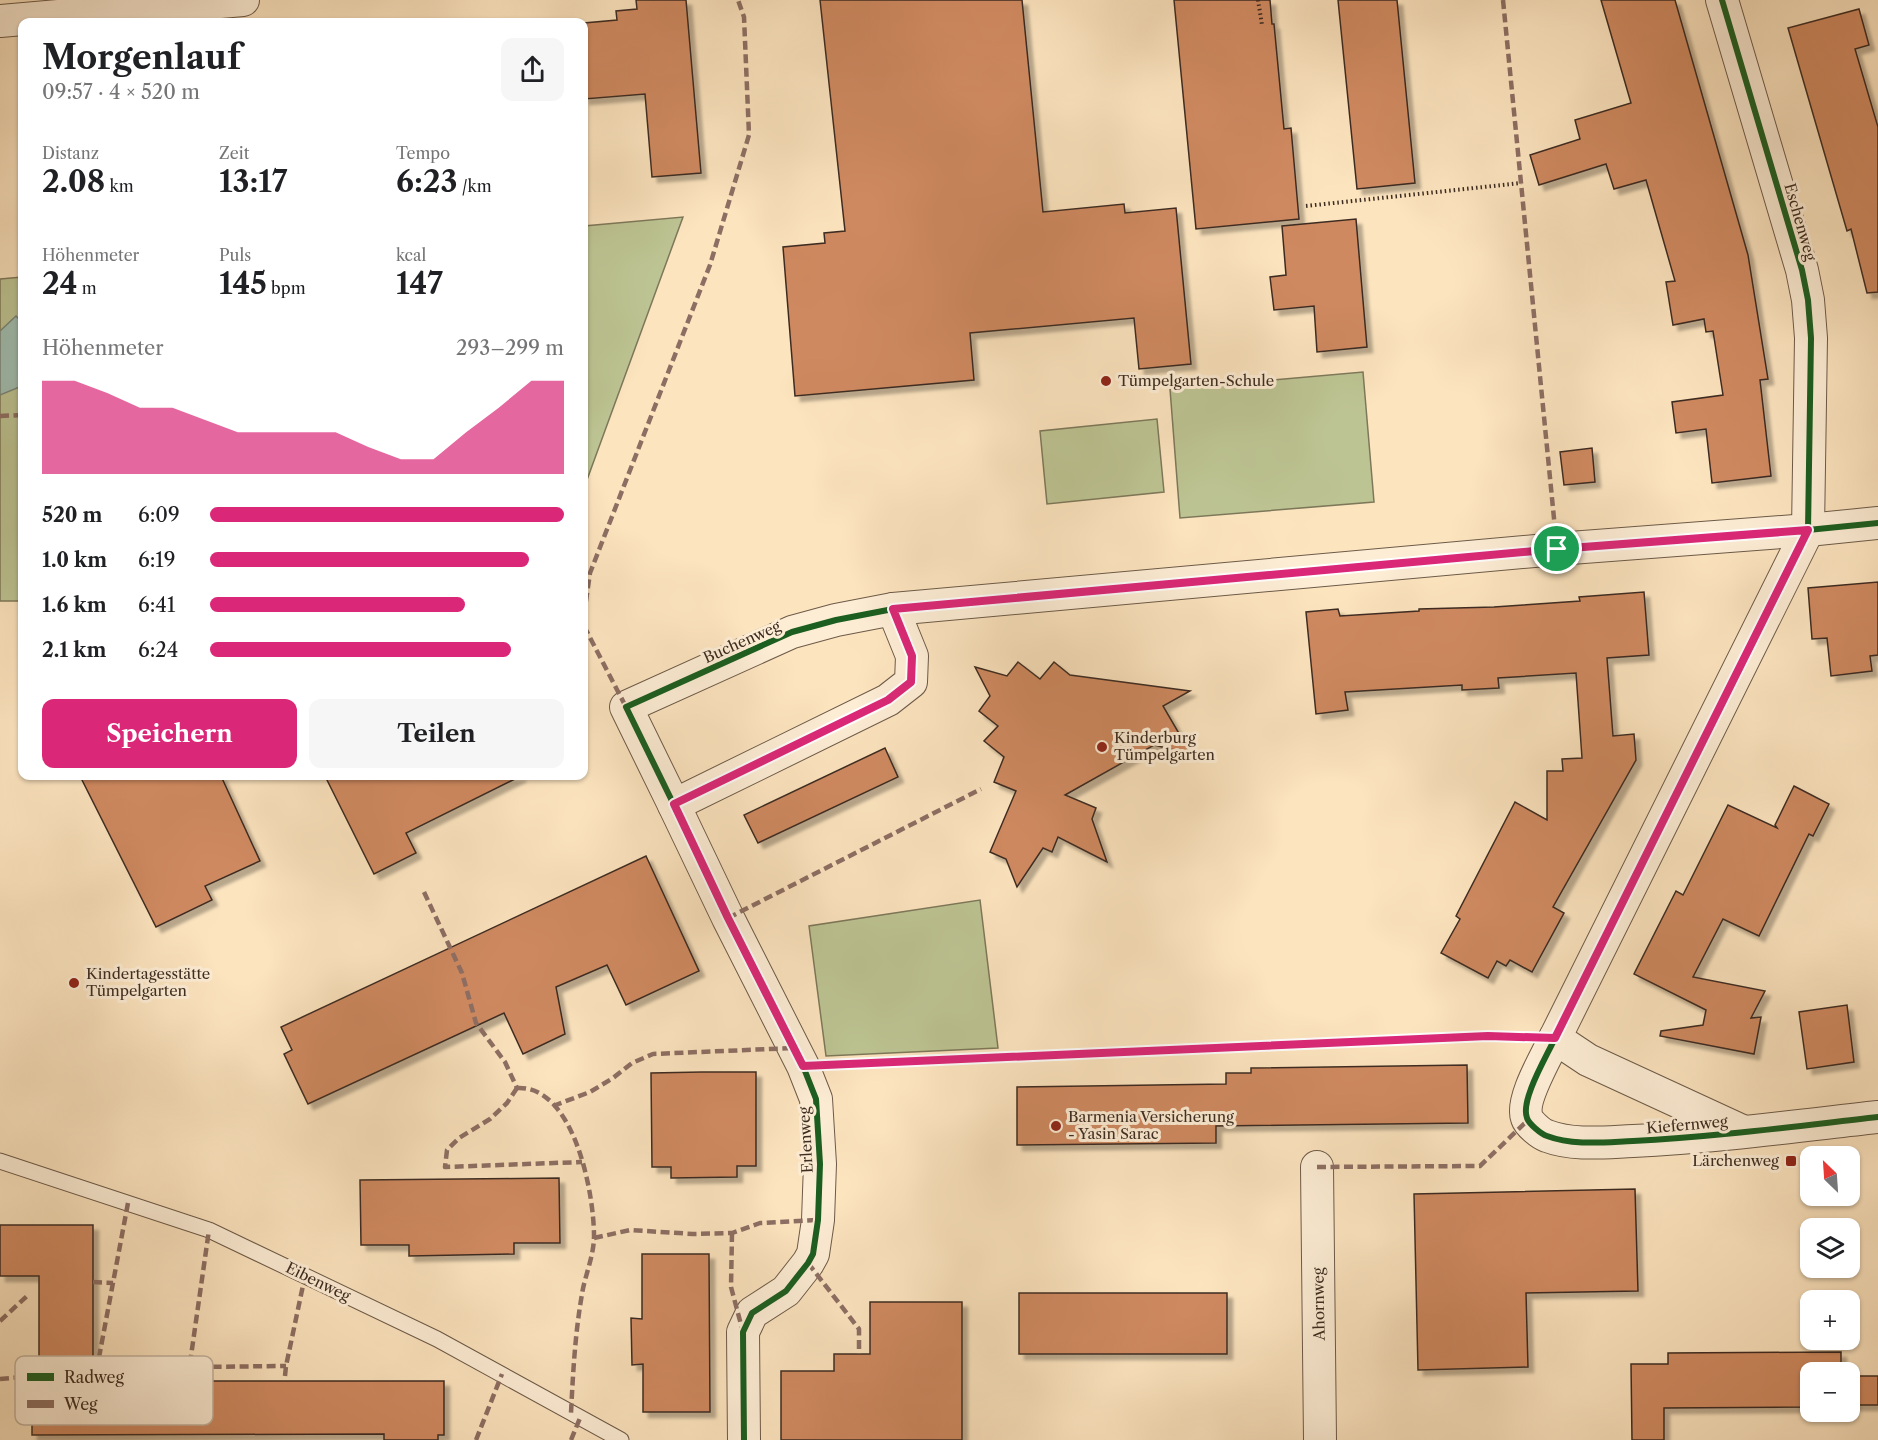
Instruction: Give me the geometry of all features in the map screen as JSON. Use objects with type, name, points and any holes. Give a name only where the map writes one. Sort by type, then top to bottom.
[{"type":"street","points":[[35,18],[243,0]]},
{"type":"street","name":"Eschenweg","points":[[1722,0],[1802,270],[1808,300],[1811,338],[1808,530]]},
{"type":"street","points":[[0,21],[18,19]]},
{"type":"street","name":"Buchenweg","points":[[674,804],[626,707],[792,632],[836,620],[893,609],[1557,549],[1878,523]]},
{"type":"street","points":[[1555,1038],[1808,530]]},
{"type":"street","points":[[674,804],[888,700],[911,682],[912,656],[893,609]]},
{"type":"street","name":"Erlenweg","points":[[674,804],[728,918],[803,1066],[816,1099],[820,1164],[818,1220],[813,1254],[786,1291],[752,1314],[743,1332],[744,1440]]},
{"type":"street","name":"Kiefernweg","points":[[1743,1132],[1599,1066],[1555,1038],[1528,1096],[1526,1111],[1527,1121],[1545,1136],[1572,1141],[1663,1140],[1743,1132],[1878,1117]]},
{"type":"street","name":"Ahornweg","points":[[1317,1167],[1320,1440]]},
{"type":"lane","name":"Eibenweg","points":[[0,1161],[209,1230],[437,1339],[621,1440]]},
{"type":"path","points":[[1258,0],[1262,26]]},
{"type":"path","points":[[1306,206],[1521,183]]},
{"type":"path","points":[[803,1066],[1488,1036],[1555,1038]]},
{"type":"green space","points":[[683,217],[588,477],[588,226]]},
{"type":"green space","points":[[18,277],[18,601],[0,601],[0,279]]},
{"type":"green space","points":[[1363,372],[1374,502],[1180,518],[1170,389]]},
{"type":"green space","points":[[1157,419],[1164,492],[1047,504],[1040,431]]},
{"type":"green space","points":[[980,900],[998,1048],[826,1056],[809,926]]},
{"type":"shaded area","points":[[16,316],[18,318],[18,388],[0,395],[0,331]]},
{"type":"building","points":[[636,0],[686,0],[701,173],[652,177],[645,94],[588,99],[588,23],[617,20],[616,11],[637,9]]},
{"type":"building","points":[[820,0],[1022,0],[1043,212],[1124,204],[1125,213],[1176,208],[1191,364],[1139,369],[1134,318],[970,333],[974,380],[795,396],[783,247],[825,243],[824,233],[845,231]]},
{"type":"building","points":[[1174,0],[1270,0],[1284,129],[1291,128],[1299,219],[1196,229]]},
{"type":"building","points":[[1338,0],[1397,0],[1415,183],[1357,189]]},
{"type":"building","points":[[1601,0],[1675,0],[1748,255],[1768,379],[1760,380],[1771,476],[1712,483],[1706,429],[1676,433],[1672,402],[1723,395],[1713,331],[1706,332],[1704,319],[1673,325],[1666,282],[1675,281],[1646,180],[1614,189],[1606,164],[1539,185],[1530,155],[1580,139],[1575,120],[1631,103]]},
{"type":"building","points":[[1859,9],[1869,45],[1855,49],[1878,127],[1878,292],[1867,293],[1851,229],[1847,231],[1788,28]]},
{"type":"building","points":[[1356,219],[1367,347],[1317,352],[1314,306],[1274,310],[1270,277],[1286,275],[1282,226]]},
{"type":"building","points":[[1592,448],[1595,482],[1564,485],[1560,452]]},
{"type":"building","points":[[1878,582],[1878,655],[1870,656],[1872,671],[1831,676],[1827,638],[1812,639],[1808,588]]},
{"type":"building","points":[[1644,592],[1649,655],[1607,658],[1613,736],[1634,734],[1636,760],[1553,907],[1564,913],[1532,972],[1510,960],[1506,966],[1497,961],[1488,978],[1441,953],[1460,919],[1456,916],[1515,802],[1547,820],[1547,771],[1563,771],[1562,759],[1582,758],[1576,673],[1498,678],[1499,688],[1462,690],[1462,685],[1345,692],[1348,710],[1316,714],[1306,612],[1338,609],[1340,616],[1419,611],[1419,609],[1494,607],[1580,601],[1579,597]]},
{"type":"building","points":[[1018,662],[1040,679],[1054,662],[1070,675],[1190,691],[1163,706],[1191,754],[1154,745],[1065,795],[1096,808],[1092,819],[1107,862],[1058,837],[1052,852],[1043,848],[1017,887],[1006,859],[990,852],[1016,791],[994,782],[1004,757],[984,741],[998,726],[979,711],[990,696],[975,667],[1007,676]]},
{"type":"building","points":[[885,748],[898,777],[758,843],[744,815]]},
{"type":"building","points":[[82,780],[223,780],[260,861],[205,886],[212,900],[156,927]]},
{"type":"building","points":[[327,780],[513,780],[406,833],[416,853],[374,874]]},
{"type":"building","points":[[1794,786],[1829,804],[1813,836],[1809,834],[1759,936],[1723,919],[1693,977],[1765,991],[1751,1018],[1761,1017],[1754,1054],[1660,1036],[1661,1031],[1703,1025],[1706,1010],[1634,974],[1676,891],[1683,895],[1728,805],[1777,828],[1775,825]]},
{"type":"building","points":[[646,856],[699,971],[626,1005],[607,965],[556,987],[565,1034],[523,1054],[504,1013],[308,1104],[284,1054],[292,1050],[281,1027]]},
{"type":"building","points":[[1847,1005],[1854,1062],[1807,1069],[1799,1012]]},
{"type":"building","points":[[1467,1065],[1468,1123],[1216,1126],[1216,1143],[1017,1145],[1017,1087],[1226,1084],[1226,1073],[1251,1073],[1251,1068]]},
{"type":"building","points":[[756,1072],[756,1166],[737,1166],[737,1177],[671,1178],[671,1167],[652,1167],[651,1073]]},
{"type":"building","points":[[559,1178],[560,1243],[514,1243],[514,1254],[409,1256],[409,1245],[361,1245],[360,1180]]},
{"type":"building","points":[[1635,1189],[1638,1291],[1526,1293],[1528,1367],[1418,1370],[1414,1194]]},
{"type":"building","points":[[0,1225],[93,1225],[93,1356],[39,1356],[39,1276],[0,1276]]},
{"type":"building","points":[[642,1254],[709,1254],[710,1412],[643,1412],[643,1364],[632,1365],[631,1318],[642,1319]]},
{"type":"building","points":[[1019,1293],[1227,1293],[1227,1354],[1019,1354]]},
{"type":"building","points":[[870,1302],[962,1302],[962,1440],[781,1440],[781,1371],[834,1371],[834,1354],[870,1354]]},
{"type":"building","points":[[1841,1352],[1841,1362],[1800,1362],[1800,1407],[1664,1408],[1664,1440],[1632,1440],[1631,1364],[1668,1364],[1668,1353]]},
{"type":"building","points":[[1860,1376],[1878,1376],[1878,1405],[1860,1405]]},
{"type":"building","points":[[213,1381],[444,1381],[444,1435],[438,1435],[438,1440],[384,1440],[384,1434],[32,1435],[32,1425],[213,1425]]},
{"type":"marked path","points":[[588,587],[590,573],[710,265],[749,135],[744,17],[738,0]]},
{"type":"marked path","points":[[1503,0],[1557,549]]},
{"type":"marked path","points":[[0,416],[18,415]]},
{"type":"marked path","points":[[588,634],[626,707]]},
{"type":"marked path","points":[[728,918],[981,789]]},
{"type":"marked path","points":[[424,892],[462,973],[476,1023],[505,1062],[517,1088]]},
{"type":"marked path","points":[[553,1106],[590,1092],[632,1063],[653,1054],[793,1048]]},
{"type":"marked path","points":[[517,1088],[537,1092],[553,1104],[566,1122],[577,1145],[590,1194],[594,1243],[583,1287],[571,1413]]},
{"type":"marked path","points":[[517,1088],[507,1103],[490,1119],[459,1138],[447,1150],[445,1167],[582,1162]]},
{"type":"marked path","points":[[1317,1167],[1480,1166],[1527,1121]]},
{"type":"marked path","points":[[99,1356],[128,1203]]},
{"type":"marked path","points":[[594,1238],[630,1230],[693,1234],[732,1233],[760,1223],[818,1220]]},
{"type":"marked path","points":[[191,1356],[209,1230]]},
{"type":"marked path","points":[[732,1233],[731,1287],[743,1332]]},
{"type":"marked path","points":[[808,1263],[859,1329],[859,1354]]},
{"type":"marked path","points":[[285,1376],[305,1276]]},
{"type":"marked path","points":[[93,1282],[113,1283]]},
{"type":"marked path","points":[[0,1321],[27,1296]]},
{"type":"marked path","points":[[213,1367],[286,1366]]},
{"type":"marked path","points":[[476,1440],[502,1374]]},
{"type":"marked path","points":[[0,1379],[15,1378]]},
{"type":"marked path","points":[[571,1440],[580,1418]]},
{"type":"cycle path","points":[[1722,0],[1802,270],[1808,300],[1811,338],[1808,530],[1541,1066],[1527,1100],[1527,1118],[1544,1135],[1590,1143],[1694,1137],[1878,1117]]},
{"type":"cycle path","points":[[744,1440],[743,1332],[752,1313],[786,1291],[813,1254],[818,1220],[820,1164],[816,1099],[803,1066],[728,918],[626,707],[792,632],[836,620],[893,609],[1557,549],[1878,523]]},
{"type":"place","name":"Tümpelgarten-Schule","points":[[1106,381]]},
{"type":"place","name":"Kinderburg Tümpelgarten","points":[[1102,747]]},
{"type":"place","name":"Kindertagesstätte Tümpelgarten","points":[[74,983]]},
{"type":"place","name":"Barmenia Versicherung - Yasin Sarac","points":[[1056,1126]]},
{"type":"place","name":"Lärchenweg","points":[[1791,1161]]},
{"type":"route","points":[[1808,530],[1555,1038],[1488,1036],[803,1066],[792,1048],[674,804],[888,700],[911,682],[912,656],[893,609],[1557,549],[1808,530]]}]
